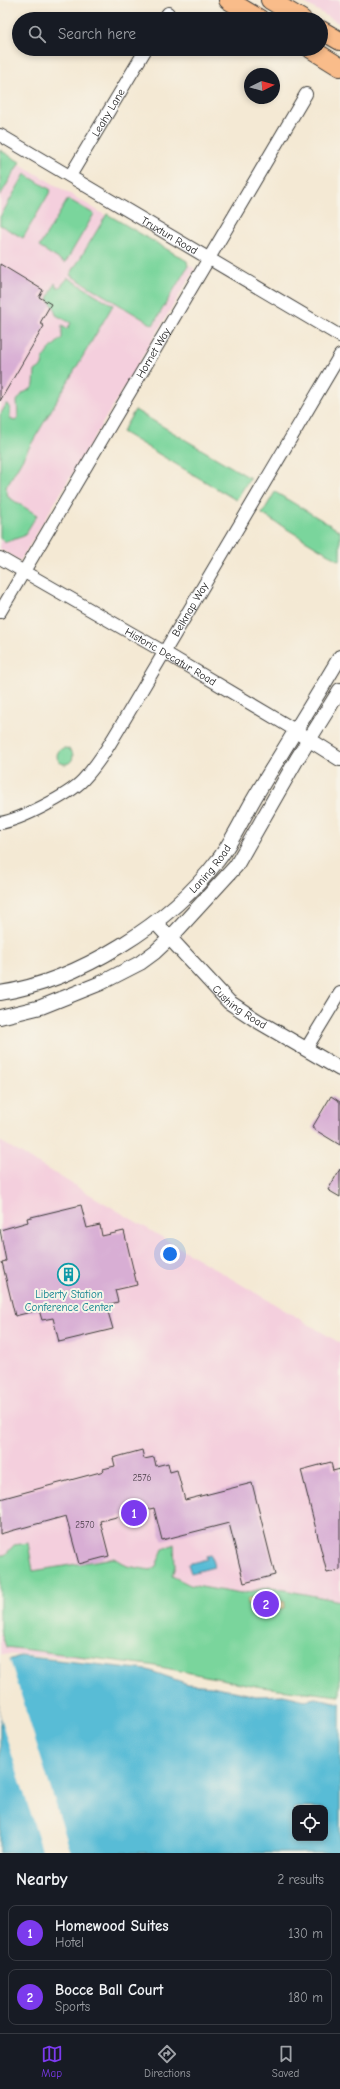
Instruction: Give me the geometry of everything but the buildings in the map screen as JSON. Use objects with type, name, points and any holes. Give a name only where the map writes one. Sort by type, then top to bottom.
[{"type":"main road","points":[[228,0],[248,12]]},
{"type":"main road","points":[[270,0],[290,12]]},
{"type":"main road","points":[[328,34],[340,41]]},
{"type":"main road","points":[[322,56],[334,63]]},
{"type":"street","points":[[334,63],[340,41]]},
{"type":"street","name":"Leahy Lane","points":[[70,176],[142,56]]},
{"type":"street","name":"Hornet Way","points":[[0,612],[306,94]]},
{"type":"street","name":"Truxtun Road","points":[[0,134],[340,336]]},
{"type":"street","name":"Belknap Way","points":[[0,823],[28,815],[82,781],[98,762],[340,354]]},
{"type":"street","name":"Historic Decatur Road","points":[[0,558],[164,652],[295,730],[340,759]]},
{"type":"street","name":"Laning Road","points":[[0,993],[41,983],[84,965],[156,923],[187,896],[219,859],[340,657]]},
{"type":"street","name":"Laning Road","points":[[0,1017],[41,1007],[95,986],[140,963],[155,952],[171,937],[236,866],[309,740],[340,690]]},
{"type":"street","name":"Cushing Road","points":[[156,923],[171,937],[200,972],[230,1002],[256,1020],[340,1069]]},
{"type":"street","points":[[306,1049],[340,993]]},
{"type":"shaded area","points":[[300,0],[340,0],[340,24],[328,17],[328,12],[320,12]]},
{"type":"shaded area","points":[[0,152],[195,269],[20,561],[0,549]]},
{"type":"shaded area","points":[[0,1141],[340,1343],[340,1671],[0,1654]]},
{"type":"green space","points":[[0,150],[20,162],[0,196]]},
{"type":"green space","points":[[25,174],[51,190],[23,238],[0,225],[0,217]]},
{"type":"green space","points":[[68,199],[94,214],[65,263],[39,247]]},
{"type":"green space","points":[[107,214],[187,261],[188,266],[153,325],[70,275]]},
{"type":"green space","points":[[68,278],[113,305],[6,487],[8,497],[37,515],[24,536],[6,542],[0,538],[0,415],[7,403],[10,409],[10,419],[15,421],[18,418],[17,401],[23,393],[31,389],[34,385],[35,371],[42,366],[46,353],[62,338],[62,326],[67,329],[71,323],[56,315],[54,307],[48,299],[55,283],[57,287],[60,287]]},
{"type":"green space","points":[[135,410],[250,478],[236,500],[122,432]]},
{"type":"green space","points":[[275,492],[340,531],[340,561],[262,514]]},
{"type":"green space","points":[[62,748],[68,748],[73,753],[71,762],[68,764],[62,764],[57,759],[57,753]]},
{"type":"green space","points":[[28,1543],[33,1571],[114,1558],[127,1566],[150,1570],[156,1566],[163,1549],[174,1544],[175,1566],[172,1576],[190,1585],[241,1594],[269,1587],[340,1601],[340,1696],[261,1687],[150,1665],[6,1647],[0,1629],[0,1555],[5,1555],[14,1545]]},
{"type":"sand","points":[[248,1598],[285,1602],[284,1609],[247,1605]]},
{"type":"water","points":[[211,1555],[214,1567],[191,1573],[188,1564],[207,1559],[206,1556]]},
{"type":"water","points":[[20,1656],[148,1670],[188,1684],[212,1686],[256,1696],[284,1695],[305,1700],[316,1698],[340,1703],[340,1853],[0,1853],[0,1663]]},
{"type":"pier","points":[[9,1657],[71,1853],[43,1853],[0,1717],[0,1661]]},
{"type":"place","name":"Liberty Station Conference Center","points":[[69,1274]]},
{"type":"place","name":"Homewood Suites","points":[[134,1513]]},
{"type":"place","name":"Bocce Ball Court","points":[[266,1604]]}]
